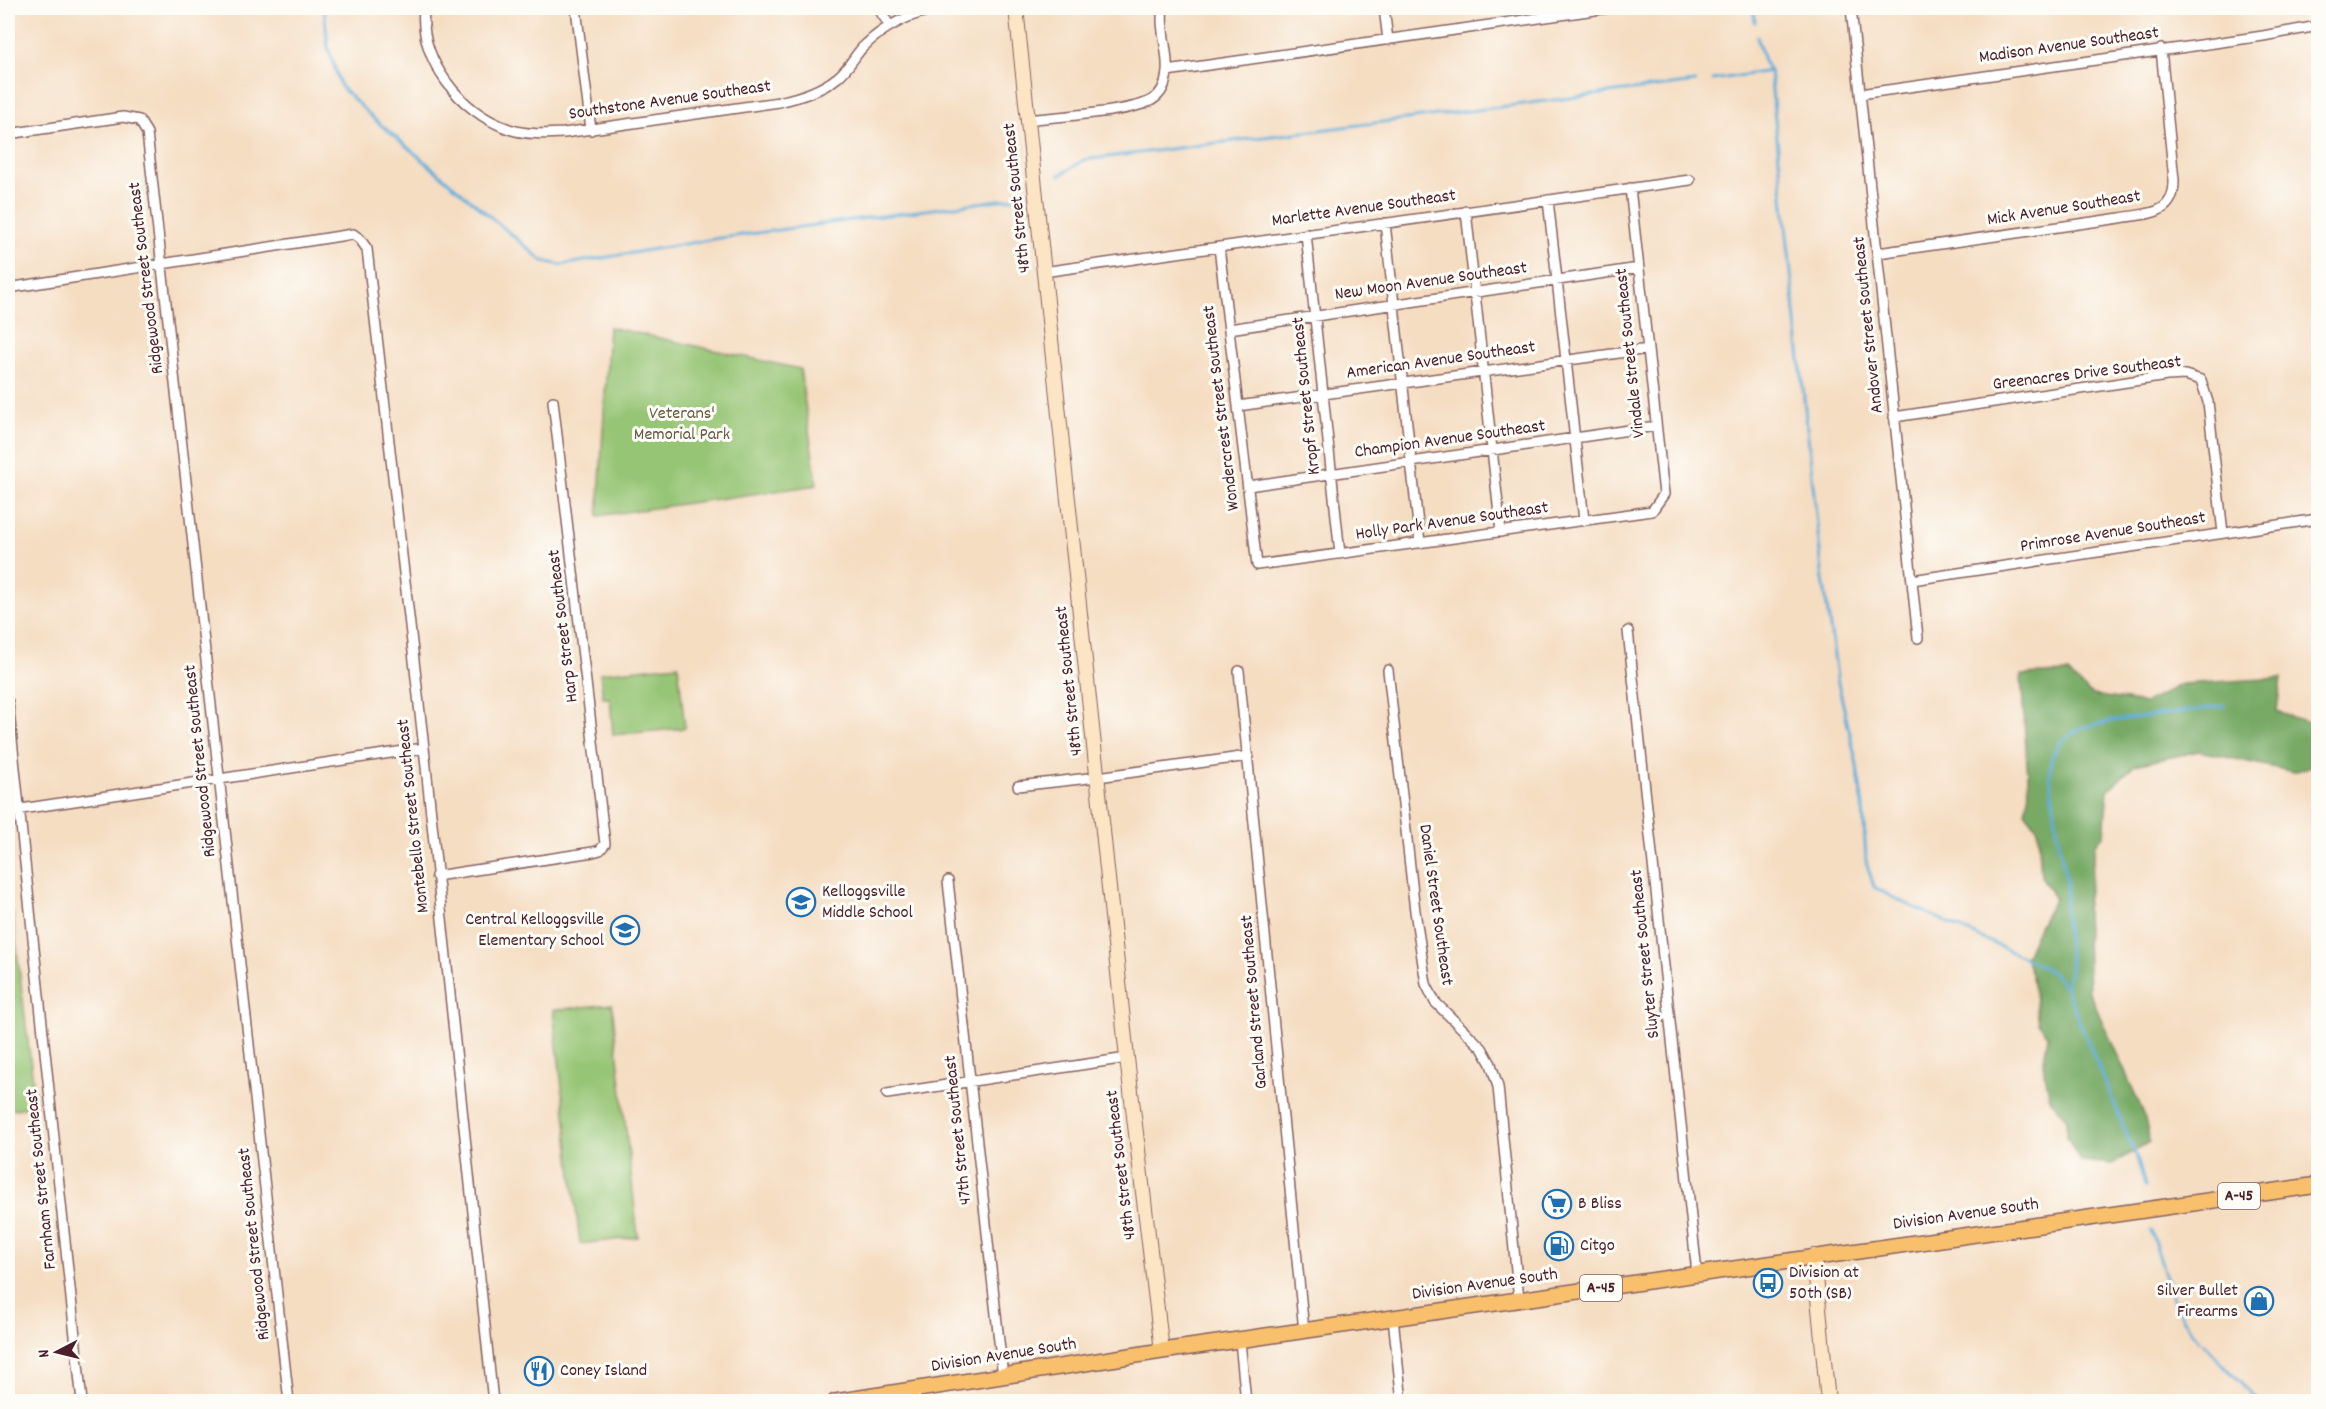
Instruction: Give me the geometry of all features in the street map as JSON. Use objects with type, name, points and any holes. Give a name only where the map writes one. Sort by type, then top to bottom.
[{"type":"main road","name":"Division Avenue South","points":[[835,1401],[916,1395],[1003,1377],[1162,1351],[2319,1185]]},
{"type":"street","name":"Southstone Avenue Southeast","points":[[424,8],[424,30],[431,54],[450,87],[479,115],[509,129],[528,133],[564,134],[779,102],[806,95],[840,76],[862,49],[890,26],[903,18],[944,8]]},
{"type":"street","points":[[576,8],[591,130]]},
{"type":"street","points":[[878,8],[890,26]]},
{"type":"street","name":"48th Street Southeast","points":[[1016,8],[1127,1058],[1162,1351]]},
{"type":"street","points":[[1028,120],[1138,106],[1159,94],[1165,85],[1167,71],[1162,30],[1163,8]]},
{"type":"street","points":[[1384,8],[1388,40]]},
{"type":"street","points":[[1167,71],[1609,8]]},
{"type":"street","name":"Andover Street Southeast","points":[[1851,8],[1918,638]]},
{"type":"street","name":"Madison Avenue Southeast","points":[[1860,94],[2319,26]]},
{"type":"street","name":"Mick Avenue Southeast","points":[[1878,253],[2120,218],[2159,211],[2169,204],[2174,194],[2174,180],[2161,49]]},
{"type":"street","name":"Ridgewood Street Southeast","points":[[8,134],[123,117],[140,120],[147,133],[289,1401]]},
{"type":"street","name":"Marlette Avenue Southeast","points":[[1043,272],[1690,180]]},
{"type":"street","name":"Vindale Street Southeast","points":[[1630,188],[1664,494],[1652,511]]},
{"type":"street","points":[[1548,200],[1584,520]]},
{"type":"street","points":[[1466,211],[1501,532]]},
{"type":"street","points":[[1385,223],[1420,543]]},
{"type":"street","name":"Montebello Street Southeast","points":[[163,263],[353,234],[367,249],[424,748],[493,1401]]},
{"type":"street","name":"Kropf Street Southeast","points":[[1306,234],[1340,554]]},
{"type":"street","name":"Wondercrest Street Southeast","points":[[1219,247],[1257,565]]},
{"type":"street","points":[[8,288],[163,263]]},
{"type":"street","name":"New Moon Avenue Southeast","points":[[1229,329],[1639,268]]},
{"type":"street","name":"American Avenue Southeast","points":[[1238,406],[1647,349]]},
{"type":"street","name":"Greenacres Drive Southeast","points":[[1894,417],[2167,376],[2185,375],[2201,380],[2208,402],[2223,533]]},
{"type":"street","name":"Harp Street Southeast","points":[[436,876],[593,852],[603,847],[605,842],[554,401]]},
{"type":"street","name":"Champion Avenue Southeast","points":[[1248,486],[1656,426]]},
{"type":"street","name":"Holly Park Avenue Southeast","points":[[1257,565],[1652,511]]},
{"type":"street","name":"Primrose Avenue Southeast","points":[[1912,580],[2319,519]]},
{"type":"street","name":"Sluyter Street Southeast","points":[[1628,631],[1697,1273]]},
{"type":"street","name":"Daniel Street Southeast","points":[[1388,670],[1415,911],[1426,984],[1435,1002],[1482,1048],[1491,1064],[1498,1087],[1519,1300]]},
{"type":"street","name":"Garland Street Southeast","points":[[1239,671],[1304,1331]]},
{"type":"street","name":"Farnham Street Southeast","points":[[8,702],[82,1401]]},
{"type":"street","points":[[8,811],[424,748]]},
{"type":"street","points":[[1018,786],[1248,756]]},
{"type":"street","name":"47th Street Southeast","points":[[948,880],[1003,1377]]},
{"type":"street","points":[[887,1094],[1127,1058]]},
{"type":"street","points":[[1814,1256],[1828,1401]]},
{"type":"street","points":[[1393,1318],[1402,1401]]},
{"type":"street","points":[[1239,1341],[1246,1401]]},
{"type":"green space","name":"Veterans' Memorial Park","points":[[609,327],[800,369],[817,485],[598,516]]},
{"type":"green space","points":[[678,665],[685,728],[613,735],[610,698],[603,698],[600,673]]},
{"type":"green space","points":[[2068,673],[2092,695],[2146,703],[2182,684],[2281,678],[2277,712],[2318,725],[2318,764],[2294,772],[2199,751],[2135,765],[2108,790],[2104,835],[2096,843],[2086,910],[2089,992],[2144,1114],[2150,1142],[2112,1164],[2080,1161],[2067,1137],[2066,1118],[2050,1099],[2043,1064],[2048,1036],[2038,1023],[2032,977],[2025,958],[2039,926],[2055,899],[2041,876],[2038,829],[2025,812],[2029,792],[2021,675]]},
{"type":"green space","points":[[8,911],[12,911],[36,1106],[8,1110]]},
{"type":"green space","points":[[612,1004],[638,1237],[580,1244],[553,1010]]},
{"type":"waterway","points":[[324,8],[328,48],[341,87],[374,119],[543,261],[561,265],[720,238],[1014,198]]},
{"type":"waterway","points":[[1753,8],[1755,22]]},
{"type":"waterway","points":[[1757,37],[1764,61],[1770,71],[1822,572],[1838,683],[1856,760],[1863,806],[1866,861],[1874,887],[2053,973],[2065,987],[2137,1158],[2145,1186]]},
{"type":"waterway","points":[[1713,80],[1770,71]]},
{"type":"waterway","points":[[1060,175],[1084,160],[1695,82]]},
{"type":"waterway","points":[[2065,987],[2071,967],[2065,922],[2067,882],[2059,845],[2050,776],[2051,758],[2061,741],[2081,728],[2112,721],[2225,706]]},
{"type":"waterway","points":[[2151,1231],[2175,1306],[2192,1332],[2260,1402]]},
{"type":"place","name":"Kelloggsville Middle School","points":[[801,902]]},
{"type":"place","name":"Central Kelloggsville Elementary School","points":[[625,930]]},
{"type":"place","name":"B Bliss","points":[[1557,1204]]},
{"type":"place","name":"Citgo","points":[[1559,1246]]},
{"type":"place","name":"Division at 50th (SB)","points":[[1768,1283]]},
{"type":"place","name":"Silver Bullet Firearms","points":[[2259,1301]]},
{"type":"place","name":"Coney Island","points":[[539,1371]]}]
